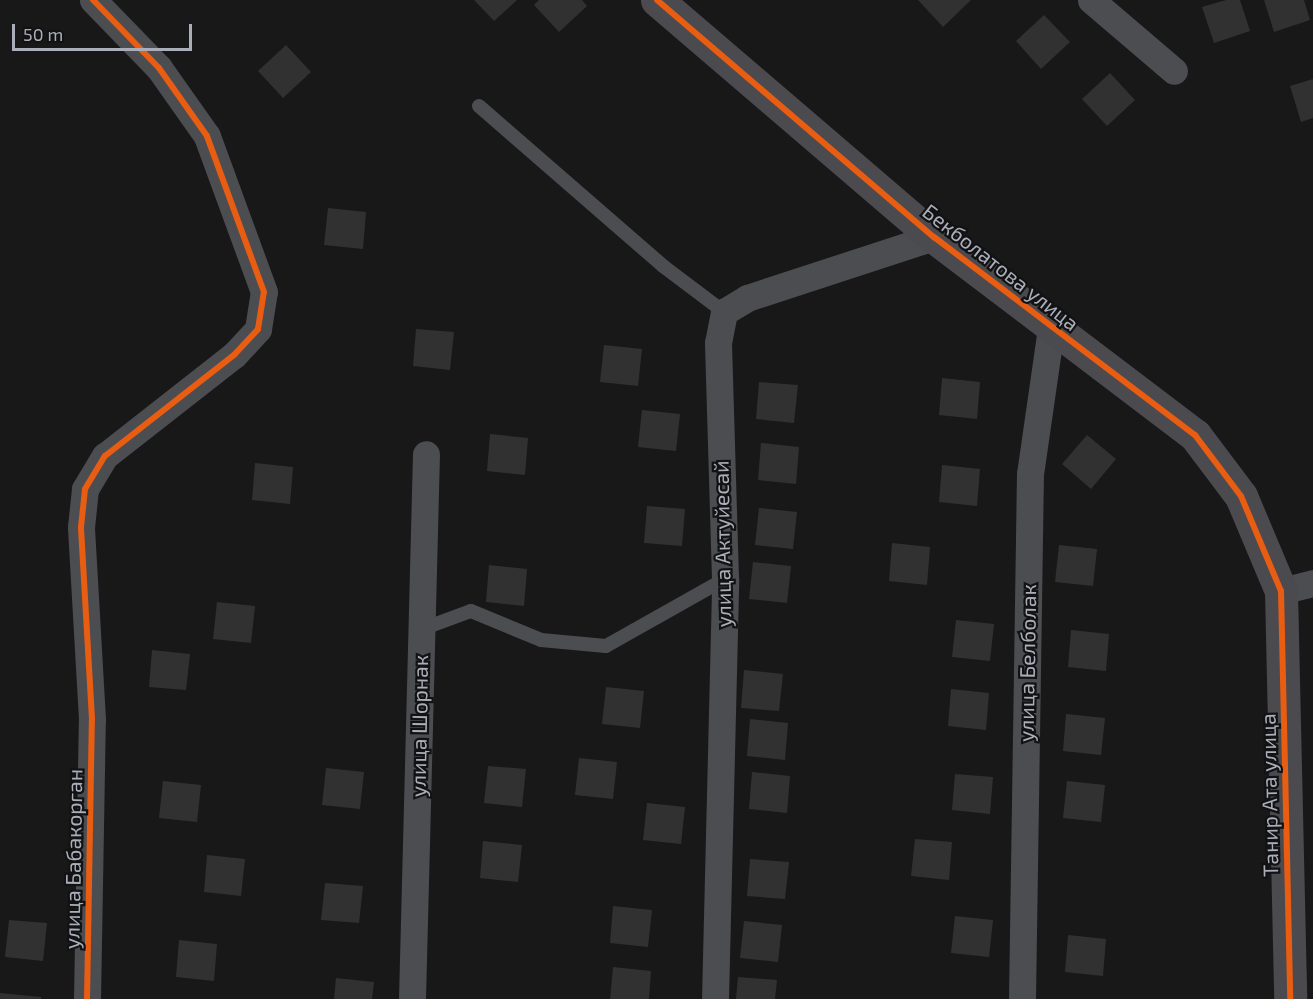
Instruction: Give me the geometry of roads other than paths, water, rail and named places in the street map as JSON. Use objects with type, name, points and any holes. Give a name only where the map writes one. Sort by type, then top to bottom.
[{"type":"street","name":"улица Бабакорган","points":[[87,999],[92,719],[81,527],[85,489],[105,456],[234,355],[258,329],[264,292],[207,136],[159,68],[93,0]]},
{"type":"street","name":"Бекболатова улица","points":[[657,0],[934,237],[1051,329],[1195,435],[1241,496],[1281,591]]},
{"type":"street","points":[[1091,0],[1173,71]]},
{"type":"street","points":[[724,312],[747,298],[934,237]]},
{"type":"street","name":"улица Актуйесай","points":[[715,999],[725,579],[718,343],[724,312]]},
{"type":"street","name":"улица Белболак","points":[[1023,999],[1030,474],[1051,329]]},
{"type":"street","name":"улица Шорнак","points":[[412,999],[426,454]]},
{"type":"street","points":[[1281,591],[1313,583]]},
{"type":"street","name":"Танир Ата улица","points":[[1281,591],[1290,999]]},
{"type":"lane","points":[[479,106],[663,266],[724,312]]},
{"type":"lane","points":[[422,629],[471,611],[541,640],[606,646],[725,579]]}]
